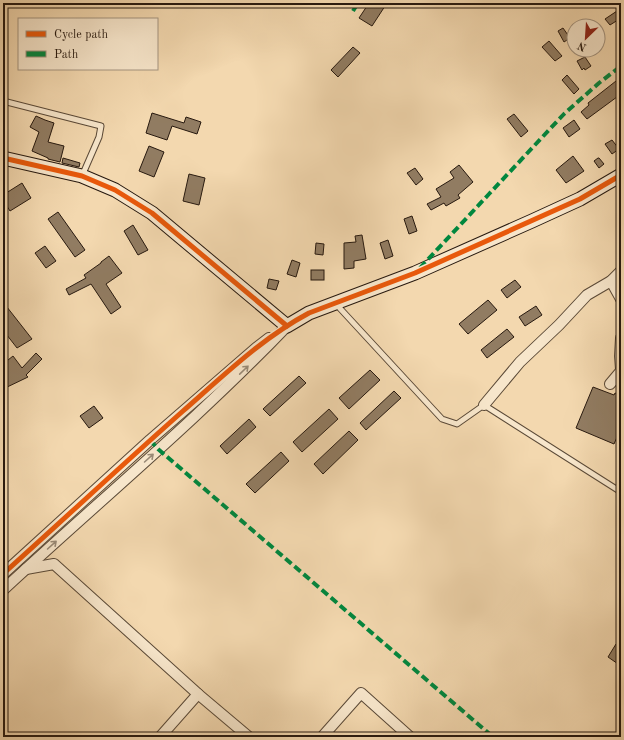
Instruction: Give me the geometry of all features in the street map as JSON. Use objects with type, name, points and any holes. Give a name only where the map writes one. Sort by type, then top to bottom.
[{"type":"street","points":[[3,158],[82,176],[115,190],[152,213],[287,326]]},
{"type":"street","points":[[3,574],[208,389],[256,348],[287,326],[309,313],[415,274],[580,199],[621,175]]},
{"type":"street","points":[[484,405],[520,362],[588,295],[611,280],[621,271]]},
{"type":"street","points":[[611,280],[621,300]]},
{"type":"street","points":[[3,590],[216,398],[287,326]]},
{"type":"street","points":[[610,384],[621,370],[621,338]]},
{"type":"street","points":[[208,389],[216,398]]},
{"type":"street","points":[[26,569],[54,564],[198,694],[249,737]]},
{"type":"street","points":[[322,737],[361,693],[410,737]]},
{"type":"street","points":[[160,737],[198,694]]},
{"type":"lane","points":[[3,101],[102,126],[99,137],[82,176]]},
{"type":"lane","points":[[335,303],[442,419],[457,424],[484,405],[621,492]]},
{"type":"lane","points":[[97,489],[104,498]]},
{"type":"lane","points":[[88,496],[96,505]]},
{"type":"lane","points":[[18,560],[26,569]]},
{"type":"building","points":[[369,3],[387,3],[372,26],[359,18]]},
{"type":"building","points":[[617,11],[621,18],[610,25],[606,18]]},
{"type":"building","points":[[563,28],[566,32],[566,41],[564,42],[558,31]]},
{"type":"building","points":[[549,41],[562,56],[555,61],[542,47]]},
{"type":"building","points":[[353,47],[360,53],[338,77],[331,70]]},
{"type":"building","points":[[586,58],[591,66],[585,70],[584,68],[582,70],[577,61]]},
{"type":"building","points":[[567,75],[579,89],[574,94],[562,80]]},
{"type":"building","points":[[616,81],[621,88],[621,94],[587,119],[581,112],[589,105],[588,103]]},
{"type":"building","points":[[152,113],[184,123],[186,117],[201,122],[197,134],[172,126],[167,140],[146,133]]},
{"type":"building","points":[[514,114],[528,131],[521,137],[507,119]]},
{"type":"building","points":[[36,116],[54,123],[48,142],[64,146],[60,162],[48,159],[32,151],[39,132],[30,127]]},
{"type":"building","points":[[574,120],[580,129],[569,137],[563,128]]},
{"type":"building","points":[[612,140],[619,149],[612,154],[605,144]]},
{"type":"building","points":[[149,146],[164,152],[154,177],[139,171]]},
{"type":"building","points":[[573,156],[584,171],[566,183],[556,170]]},
{"type":"building","points":[[63,158],[80,163],[79,167],[62,163]]},
{"type":"building","points":[[598,158],[604,164],[599,168],[594,161]]},
{"type":"building","points":[[459,165],[473,182],[458,195],[460,198],[446,206],[444,203],[431,210],[427,204],[441,197],[436,189],[454,178],[450,172]]},
{"type":"building","points":[[415,168],[423,179],[416,185],[407,173]]},
{"type":"building","points":[[189,174],[205,178],[199,205],[183,201]]},
{"type":"building","points":[[22,183],[31,198],[10,211],[3,200],[3,195]]},
{"type":"building","points":[[58,212],[85,250],[75,257],[48,219]]},
{"type":"building","points":[[412,216],[417,231],[409,234],[404,219]]},
{"type":"building","points":[[133,225],[148,250],[138,255],[124,231]]},
{"type":"building","points":[[362,235],[366,259],[354,261],[354,268],[344,269],[344,243],[356,242],[355,236]]},
{"type":"building","points":[[388,240],[393,256],[385,259],[380,243]]},
{"type":"building","points":[[316,243],[324,244],[323,255],[315,254]]},
{"type":"building","points":[[45,246],[56,261],[46,268],[35,253]]},
{"type":"building","points":[[109,256],[122,273],[106,284],[121,307],[111,314],[91,284],[69,295],[66,289],[86,278],[84,275]]},
{"type":"building","points":[[292,260],[300,263],[296,277],[287,274]]},
{"type":"building","points":[[311,270],[324,270],[324,280],[311,280]]},
{"type":"building","points":[[269,279],[279,281],[276,290],[267,288]]},
{"type":"building","points":[[515,280],[521,287],[507,298],[501,290]]},
{"type":"building","points":[[488,300],[497,310],[468,334],[459,324]]},
{"type":"building","points":[[3,302],[32,339],[17,348],[3,330]]},
{"type":"building","points":[[536,306],[542,315],[525,326],[519,317]]},
{"type":"building","points":[[507,329],[514,337],[487,358],[481,350]]},
{"type":"building","points":[[36,353],[42,359],[26,375],[28,377],[3,389],[3,364],[13,356],[22,368]]},
{"type":"building","points":[[370,370],[380,380],[349,409],[339,398]]},
{"type":"building","points":[[299,376],[306,383],[270,416],[263,409]]},
{"type":"building","points":[[593,387],[614,395],[615,393],[621,395],[621,428],[614,444],[576,428]]},
{"type":"building","points":[[394,391],[401,398],[366,430],[360,423]]},
{"type":"building","points":[[94,406],[103,418],[89,428],[80,416]]},
{"type":"building","points":[[329,409],[338,419],[302,452],[293,442]]},
{"type":"building","points":[[249,419],[256,427],[227,454],[220,446]]},
{"type":"building","points":[[349,431],[358,440],[323,474],[314,464]]},
{"type":"building","points":[[281,452],[289,461],[255,493],[246,484]]},
{"type":"building","points":[[616,644],[621,647],[621,666],[608,657]]},
{"type":"marked path","points":[[353,11],[358,3]]},
{"type":"marked path","points":[[420,268],[564,114],[621,66]]},
{"type":"marked path","points":[[150,440],[158,449],[493,737]]},
{"type":"cycle path","points":[[3,158],[82,176],[115,190],[152,213],[287,326]]},
{"type":"cycle path","points":[[3,574],[228,371],[259,346],[292,323],[309,313],[415,273],[580,199],[621,175]]}]
